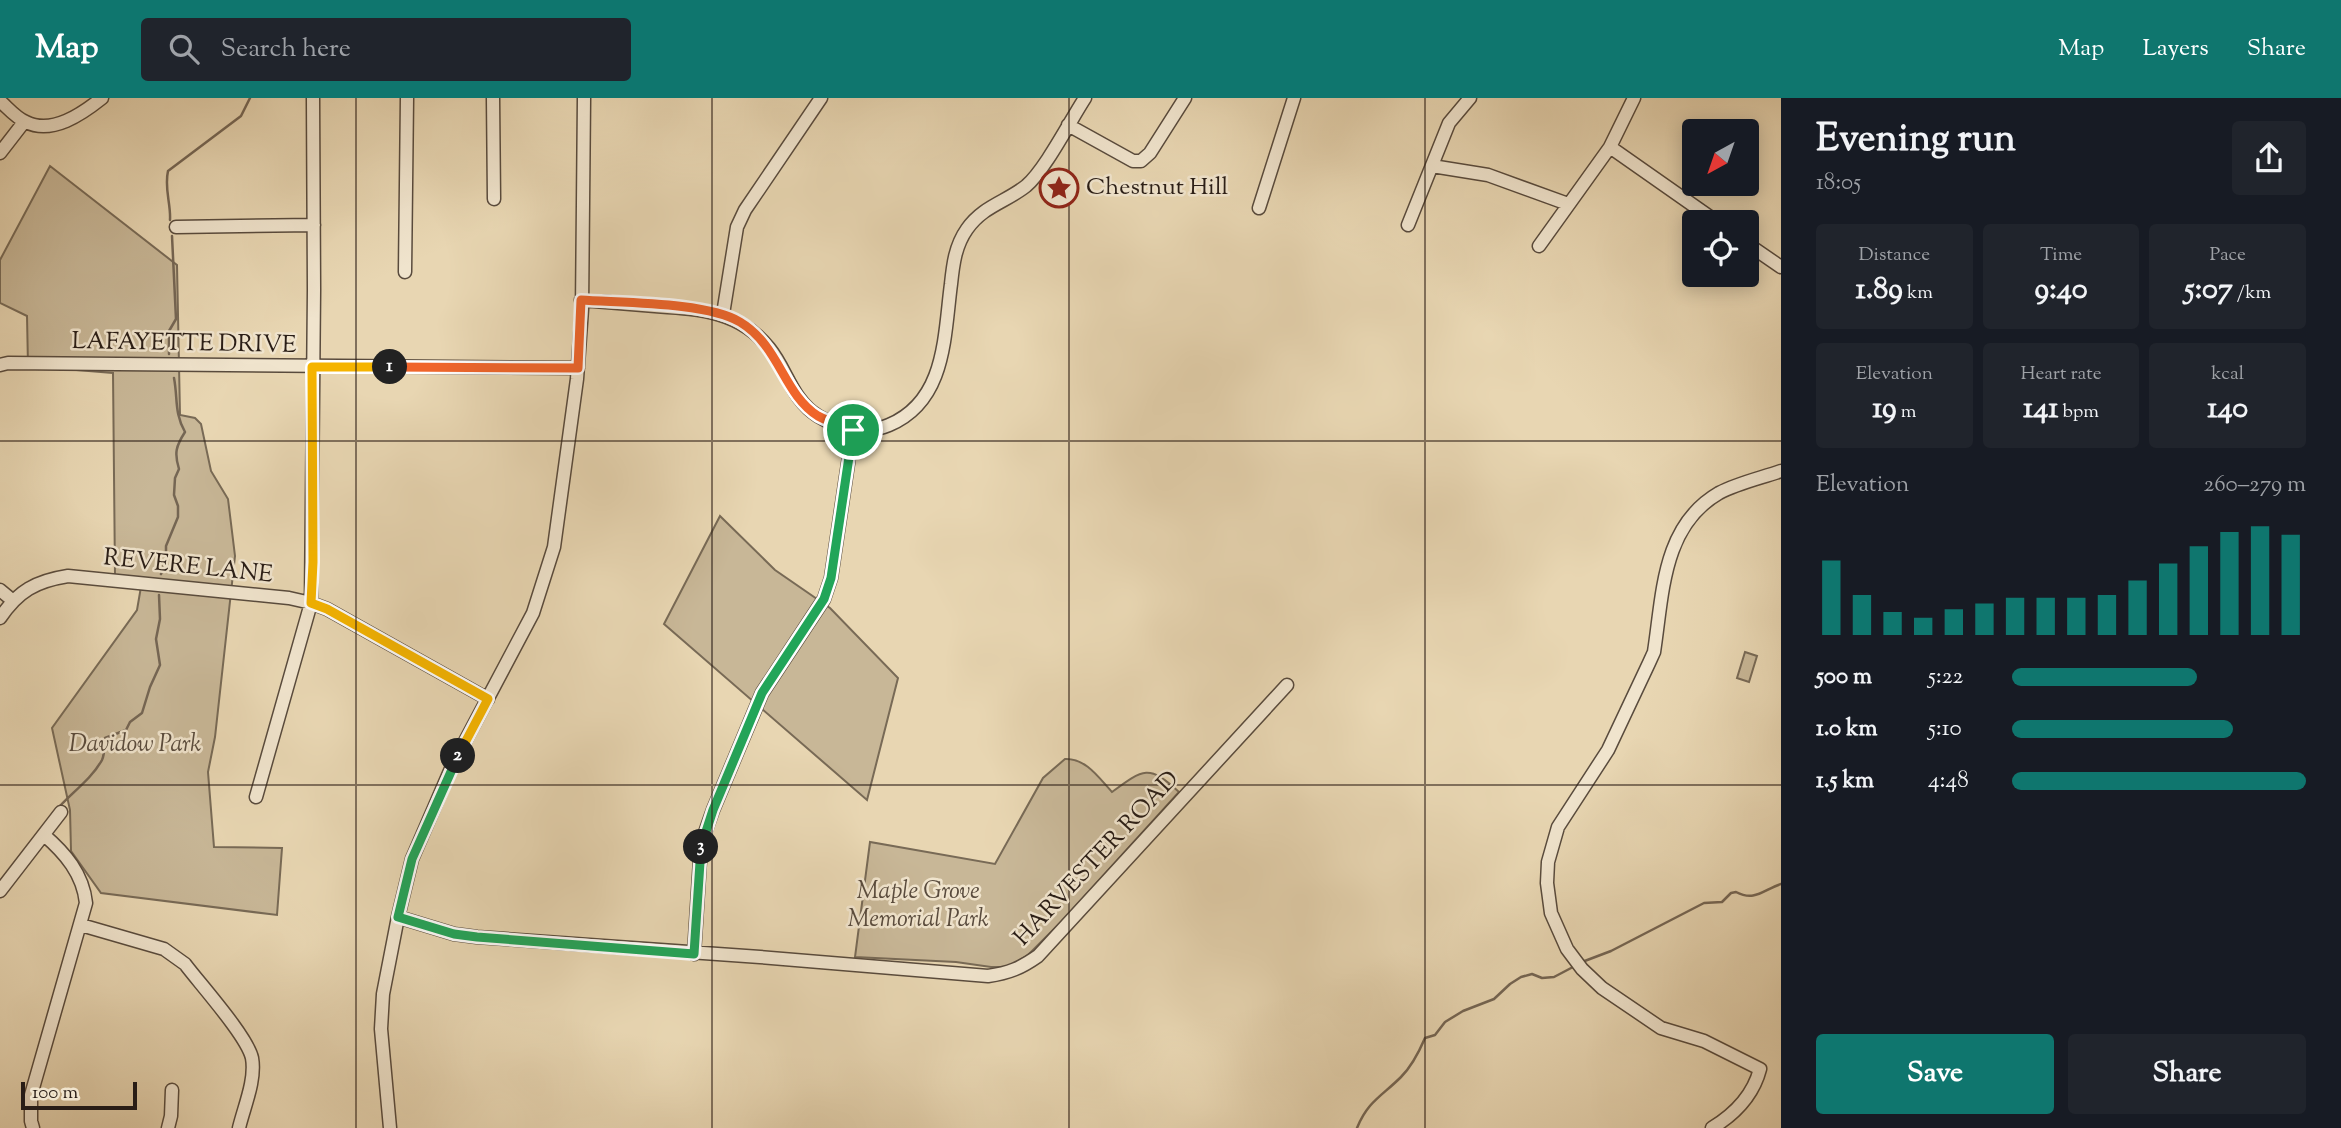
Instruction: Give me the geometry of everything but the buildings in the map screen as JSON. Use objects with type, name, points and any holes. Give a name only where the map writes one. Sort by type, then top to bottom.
[{"type":"street","points":[[0,101],[24,122],[39,127],[60,124],[87,110],[102,98]]},
{"type":"street","points":[[256,797],[311,603],[313,98]]},
{"type":"street","points":[[405,272],[407,98]]},
{"type":"street","points":[[494,98],[494,199]]},
{"type":"street","points":[[390,1128],[381,1028],[383,994],[412,859],[434,806],[533,613],[554,547],[578,368],[584,98]]},
{"type":"street","points":[[723,314],[737,227],[745,209],[821,98]]},
{"type":"street","points":[[581,300],[701,309],[723,314],[739,321],[770,349],[793,391],[817,415],[853,430],[870,431],[898,421],[917,408],[936,378],[958,244],[967,229],[983,212],[1026,186],[1037,175],[1085,98]]},
{"type":"street","points":[[1068,125],[1133,161],[1140,162],[1150,153],[1185,98]]},
{"type":"street","points":[[1259,208],[1294,98]]},
{"type":"street","points":[[1408,225],[1449,123],[1470,98]]},
{"type":"street","points":[[1539,246],[1610,148],[1633,98]]},
{"type":"street","points":[[0,153],[24,122]]},
{"type":"street","points":[[1610,148],[1700,210]]},
{"type":"street","points":[[1432,166],[1488,175],[1568,204]]},
{"type":"street","points":[[176,227],[314,225]]},
{"type":"street","points":[[1759,252],[1781,267]]},
{"type":"street","name":"LAFAYETTE DRIVE","points":[[0,365],[21,363],[578,368]]},
{"type":"street","points":[[694,954],[701,844],[762,693],[824,599],[831,578],[853,430]]},
{"type":"street","points":[[1712,1128],[1732,1115],[1748,1097],[1760,1069],[1704,1041],[1661,1028],[1602,988],[1578,965],[1558,933],[1551,914],[1547,883],[1548,862],[1558,827],[1608,750],[1654,652],[1667,569],[1674,543],[1688,521],[1720,493],[1781,471]]},
{"type":"street","name":"REVERE LANE","points":[[0,618],[12,600],[29,588],[47,579],[68,576],[289,598],[327,609],[488,699]]},
{"type":"street","points":[[0,590],[12,600]]},
{"type":"street","name":"HARVESTER ROAD","points":[[398,917],[454,934],[477,937],[988,976],[1009,973],[1038,956],[1287,685]]},
{"type":"street","points":[[0,891],[61,812]]},
{"type":"street","points":[[33,1128],[32,1095],[86,902],[84,886],[60,848],[44,835]]},
{"type":"street","points":[[81,925],[164,948],[185,964],[238,1032],[252,1057],[252,1076],[239,1128]]},
{"type":"street","points":[[168,1128],[172,1090]]},
{"type":"green space","name":"Davidow Park","points":[[50,166],[177,265],[180,415],[195,418],[201,424],[211,471],[228,499],[235,556],[215,737],[208,772],[214,847],[282,848],[277,915],[101,893],[71,851],[70,810],[52,728],[137,610],[142,581],[115,576],[113,373],[28,366],[27,316],[0,303],[0,260]]},
{"type":"green space","points":[[720,516],[775,570],[830,608],[898,678],[867,800],[664,624]]},
{"type":"green space","points":[[1745,652],[1757,656],[1749,682],[1737,678]]},
{"type":"green space","name":"Maple Grove Memorial Park","points":[[1065,759],[1086,765],[1112,792],[1131,778],[1146,773],[1160,777],[1179,792],[1064,919],[1028,955],[1013,964],[991,967],[956,962],[855,957],[870,842],[995,864],[1043,778]]},
{"type":"waterway","points":[[170,220],[168,171],[241,116],[250,98]]},
{"type":"waterway","points":[[169,354],[169,331],[176,319],[172,236]]},
{"type":"waterway","points":[[161,574],[166,559],[166,546],[178,517],[174,495],[175,478],[179,469],[176,454],[185,432],[178,412],[174,378]]},
{"type":"waterway","points":[[60,806],[98,767],[103,758],[105,738],[126,730],[130,722],[142,713],[160,665],[156,639],[160,619],[159,595]]},
{"type":"waterway","points":[[1582,962],[1611,951],[1704,903],[1722,902],[1736,892],[1749,896],[1759,894],[1781,884]]},
{"type":"waterway","points":[[1357,1128],[1371,1105],[1409,1068],[1425,1038],[1435,1035],[1445,1022],[1463,1011],[1494,999],[1521,977],[1532,974],[1542,978],[1554,977],[1573,967]]},
{"type":"place","name":"Chestnut Hill","points":[[1059,188]]},
{"type":"route","points":[[581,300],[701,309],[739,321],[756,334],[770,349],[793,391],[805,404],[817,415],[853,430],[831,578],[824,599],[762,693],[701,844],[694,954],[477,937],[454,934],[398,917],[412,859],[453,764],[488,699],[327,609],[311,603],[312,367],[578,368],[581,300]]}]
